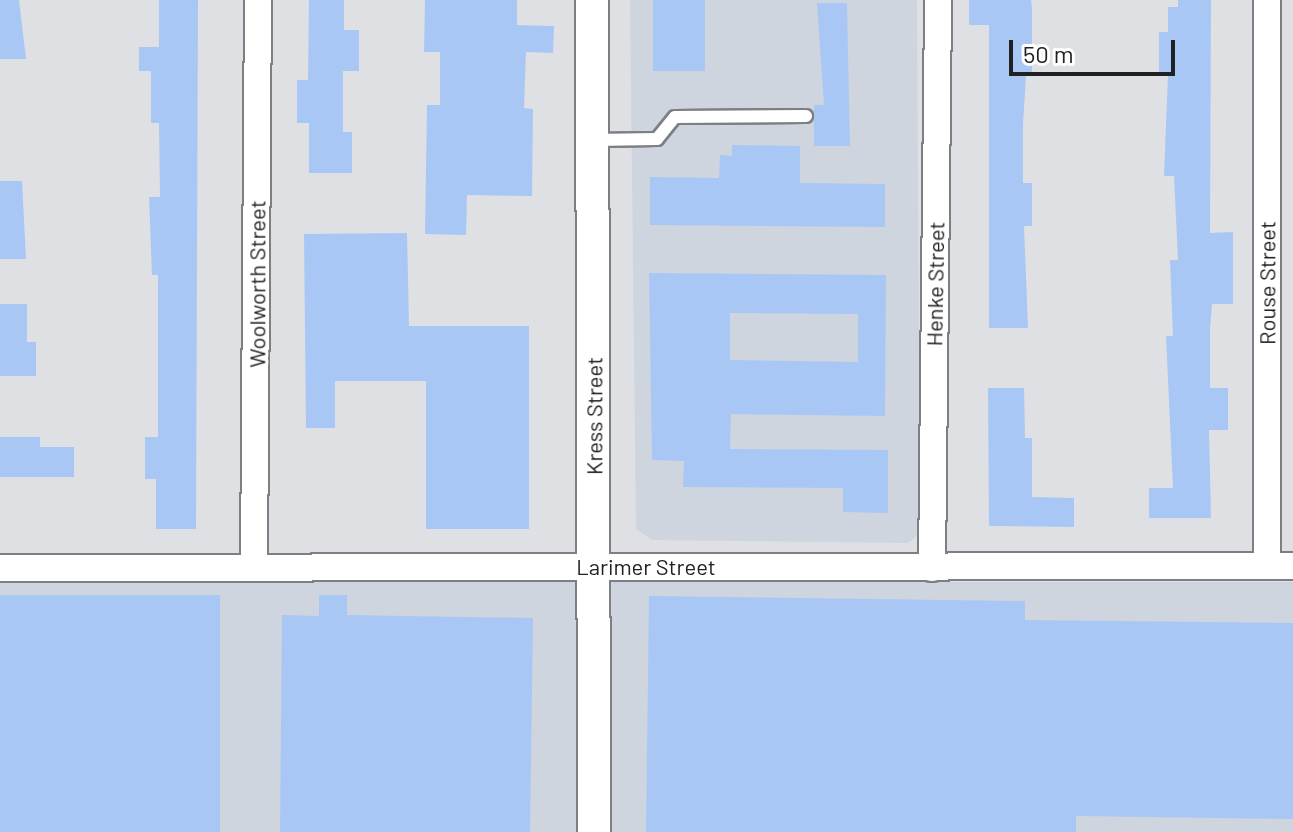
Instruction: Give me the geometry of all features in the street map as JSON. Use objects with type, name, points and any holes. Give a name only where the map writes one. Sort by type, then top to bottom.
[{"type":"street","name":"Woolworth Street","points":[[254,567],[258,0]]},
{"type":"street","name":"Kress Street","points":[[592,0],[590,567],[594,832]]},
{"type":"street","name":"Henke Street","points":[[932,568],[938,0]]},
{"type":"street","name":"Rouse Street","points":[[1267,0],[1280,566]]},
{"type":"street","name":"Larimer Street","points":[[0,568],[1280,566]]},
{"type":"lane","points":[[593,140],[657,139],[675,117],[806,116]]},
{"type":"shaded area","points":[[630,0],[917,0],[920,533],[908,543],[652,540],[636,529]]},
{"type":"shaded area","points":[[0,582],[1293,582],[1293,832],[0,832]]},
{"type":"building","points":[[0,0],[19,0],[26,59],[0,59]]},
{"type":"building","points":[[159,0],[198,0],[196,529],[156,529],[156,479],[145,479],[145,437],[158,437],[158,275],[152,275],[149,197],[160,197],[159,123],[151,123],[151,71],[139,71],[139,47],[159,47]]},
{"type":"building","points":[[309,0],[344,0],[344,30],[359,30],[359,71],[343,71],[343,132],[352,132],[352,173],[309,173],[309,123],[297,123],[297,80],[308,80]]},
{"type":"building","points":[[425,0],[517,0],[517,25],[554,26],[553,53],[526,52],[524,108],[533,109],[532,196],[467,195],[466,235],[425,234],[427,105],[440,105],[440,52],[424,52]]},
{"type":"building","points":[[653,0],[705,0],[705,71],[653,71]]},
{"type":"building","points":[[969,0],[1031,0],[1032,75],[1026,75],[1023,124],[1023,183],[1032,183],[1032,226],[1024,226],[1028,328],[989,328],[989,25],[969,25]]},
{"type":"building","points":[[1178,0],[1211,0],[1210,233],[1233,232],[1233,304],[1212,304],[1210,328],[1210,388],[1228,388],[1228,430],[1209,430],[1211,518],[1149,518],[1149,488],[1173,488],[1166,336],[1173,336],[1170,260],[1178,260],[1174,176],[1164,176],[1168,75],[1159,75],[1159,32],[1168,32],[1168,7],[1178,7]]},
{"type":"building","points":[[817,3],[847,3],[850,146],[814,146],[814,105],[824,105]]},
{"type":"building","points":[[732,145],[800,146],[800,183],[885,184],[885,227],[650,225],[650,177],[719,178],[720,155],[732,156]]},
{"type":"building","points":[[0,181],[22,181],[26,259],[0,259]]},
{"type":"building","points":[[407,233],[409,326],[529,326],[529,529],[426,529],[426,381],[335,381],[335,428],[306,428],[304,234]]},
{"type":"building","points":[[649,273],[886,275],[885,416],[731,414],[730,449],[888,450],[888,513],[843,512],[843,488],[683,487],[684,461],[652,460]],"holes":[[[730,313],[858,314],[858,362],[730,360]]]},
{"type":"building","points":[[0,304],[27,304],[27,342],[36,342],[36,376],[0,376]]},
{"type":"building","points":[[988,388],[1024,388],[1025,438],[1032,438],[1032,497],[1074,498],[1074,527],[989,526]]},
{"type":"building","points":[[0,437],[40,437],[40,447],[74,447],[74,477],[0,477]]},
{"type":"building","points":[[0,595],[220,595],[220,832],[0,832]]},
{"type":"building","points":[[319,595],[347,595],[347,615],[533,618],[530,832],[280,832],[282,615],[319,616]]},
{"type":"building","points":[[649,596],[1025,601],[1025,620],[1293,623],[1293,819],[1076,816],[1076,832],[646,832]]}]
